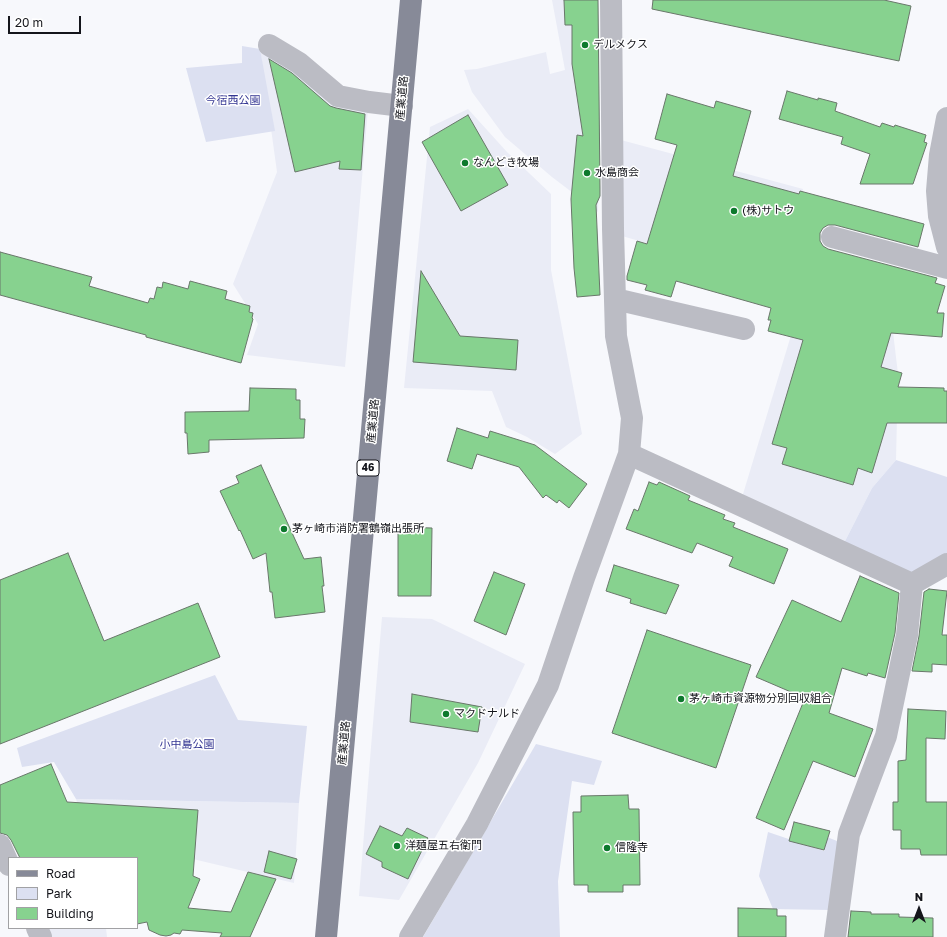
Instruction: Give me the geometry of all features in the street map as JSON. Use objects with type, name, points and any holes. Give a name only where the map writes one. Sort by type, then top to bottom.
[{"type":"main road","name":"産業道路","points":[[326,937],[412,0]]},
{"type":"street","points":[[410,937],[477,824],[548,685],[584,578],[629,454],[632,418],[616,336],[613,229],[611,0]]},
{"type":"street","points":[[269,45],[299,63],[338,96],[402,106]]},
{"type":"street","points":[[947,118],[940,155],[937,192],[939,216],[944,226],[947,247]]},
{"type":"street","points":[[832,237],[947,268]]},
{"type":"street","points":[[615,299],[744,329]]},
{"type":"street","points":[[629,454],[912,584]]},
{"type":"street","points":[[912,584],[947,564]]},
{"type":"street","points":[[835,937],[849,834],[886,736],[907,635],[912,584]]},
{"type":"street","points":[[0,844],[8,863]]},
{"type":"shaded area","points":[[552,0],[598,0],[598,102],[600,136],[598,212],[552,177],[505,137],[472,92],[464,70],[477,69],[546,52],[550,74],[565,70]]},
{"type":"shaded area","points":[[260,49],[368,109],[345,367],[247,355],[258,324],[233,284],[277,172]]},
{"type":"shaded area","points":[[468,109],[507,152],[551,194],[551,270],[582,434],[555,454],[527,437],[506,427],[492,391],[404,388],[430,127]]},
{"type":"shaded area","points":[[621,140],[803,189],[777,281],[622,236]]},
{"type":"shaded area","points":[[805,289],[891,315],[898,374],[896,460],[872,488],[840,551],[740,504]]},
{"type":"shaded area","points":[[382,617],[432,619],[525,664],[478,763],[399,900],[359,896]]},
{"type":"shaded area","points":[[76,799],[299,803],[294,883],[176,855],[138,858],[94,857]]},
{"type":"shaded area","points":[[45,929],[106,929],[107,937],[49,937]]},
{"type":"green space","name":"今宿西公園","points":[[242,46],[260,49],[275,131],[206,142],[186,68],[242,63]]},
{"type":"green space","points":[[896,460],[947,477],[947,564],[912,584],[840,551],[872,488]]},
{"type":"green space","name":"小中島公園","points":[[215,675],[238,720],[307,726],[299,803],[76,799],[54,762],[22,767],[17,748]]},
{"type":"green space","points":[[536,744],[602,761],[594,785],[572,781],[558,881],[560,937],[423,937]]},
{"type":"green space","points":[[768,832],[824,851],[827,837],[842,843],[830,910],[773,909],[759,876]]},
{"type":"building","points":[[564,0],[598,0],[600,196],[596,205],[600,295],[577,297],[574,268],[571,199],[577,135],[583,136],[572,64],[572,25],[565,25]]},
{"type":"building","points":[[653,0],[884,0],[911,6],[899,61],[652,9]]},
{"type":"building","points":[[269,59],[292,73],[330,106],[365,114],[361,170],[339,169],[340,161],[295,172]]},
{"type":"building","points":[[787,91],[818,100],[818,98],[837,103],[835,111],[880,127],[882,123],[894,127],[895,125],[926,135],[924,142],[927,143],[913,184],[860,184],[870,154],[841,144],[843,137],[779,119]]},
{"type":"building","points":[[667,94],[714,108],[716,101],[751,111],[733,176],[799,194],[800,191],[924,224],[918,247],[835,225],[828,225],[823,228],[820,233],[820,241],[823,246],[828,249],[937,278],[935,283],[945,286],[937,313],[944,313],[942,337],[891,333],[881,367],[902,373],[898,387],[944,388],[944,391],[947,391],[947,423],[887,423],[872,473],[858,468],[853,485],[782,464],[787,448],[772,444],[803,340],[768,331],[771,320],[768,320],[771,308],[676,281],[671,297],[645,290],[647,285],[627,280],[637,241],[647,244],[677,145],[655,139]]},
{"type":"building","name":"なんどき牧場","points":[[468,115],[508,185],[461,211],[422,142]]},
{"type":"building","points":[[0,252],[92,277],[89,286],[148,303],[150,298],[154,299],[157,287],[162,288],[163,282],[188,289],[190,281],[227,291],[225,299],[250,306],[249,312],[253,313],[253,319],[241,363],[0,295]]},
{"type":"building","points":[[421,271],[460,336],[518,340],[516,370],[413,362]]},
{"type":"building","points":[[250,388],[296,389],[296,400],[300,400],[300,419],[305,419],[304,438],[209,440],[209,452],[188,454],[187,433],[185,433],[185,412],[249,411]]},
{"type":"building","points":[[457,428],[488,438],[490,431],[535,445],[587,484],[569,508],[559,500],[557,503],[546,495],[543,498],[519,467],[477,454],[472,469],[447,461]]},
{"type":"building","points":[[261,465],[304,559],[321,557],[325,612],[275,618],[272,592],[270,592],[266,553],[253,559],[220,491],[239,483],[236,476]]},
{"type":"building","points":[[649,482],[657,485],[659,482],[690,496],[688,500],[725,515],[723,519],[735,523],[733,527],[788,549],[774,584],[729,566],[733,557],[697,543],[692,553],[626,529],[634,509],[638,511]]},
{"type":"building","points":[[398,527],[432,528],[431,596],[398,596]]},
{"type":"building","points":[[68,553],[104,641],[198,603],[220,657],[0,744],[0,580]]},
{"type":"building","points":[[614,565],[679,585],[666,614],[630,603],[631,599],[606,591]]},
{"type":"building","points":[[494,572],[525,584],[506,635],[474,621]]},
{"type":"building","points":[[860,576],[899,593],[895,633],[885,678],[868,673],[867,676],[842,668],[829,713],[873,729],[855,777],[813,761],[784,830],[756,818],[805,698],[756,677],[792,600],[841,622]]},
{"type":"building","points":[[929,589],[947,591],[942,635],[947,635],[947,665],[932,664],[932,672],[912,671],[919,636],[924,592]]},
{"type":"building","name":"茅ヶ崎市資源物分別回収組合","points":[[647,630],[751,665],[716,768],[612,733]]},
{"type":"building","name":"マクドナルド","points":[[412,694],[482,707],[478,732],[410,722]]},
{"type":"building","points":[[908,709],[946,711],[945,739],[926,738],[926,802],[947,802],[947,855],[921,855],[920,849],[901,849],[901,830],[893,830],[893,802],[898,802],[898,761],[906,760]]},
{"type":"building","points":[[51,764],[67,802],[198,810],[193,876],[200,879],[188,908],[231,912],[248,872],[276,879],[250,937],[220,937],[222,933],[182,930],[180,934],[174,933],[166,936],[149,930],[147,922],[138,924],[138,857],[20,857],[7,835],[0,833],[0,785]]},
{"type":"building","name":"信隆寺","points":[[628,795],[629,809],[639,809],[640,885],[623,885],[623,892],[588,892],[588,885],[574,885],[573,812],[581,812],[581,796]]},
{"type":"building","points":[[794,822],[830,831],[824,850],[789,841]]},
{"type":"building","name":"洋麺屋五右衛門","points":[[380,826],[402,836],[407,828],[428,838],[408,879],[382,867],[382,862],[366,854]]},
{"type":"building","points":[[269,851],[297,859],[291,879],[264,872]]},
{"type":"building","points":[[738,908],[777,909],[777,916],[786,916],[786,937],[738,937]]},
{"type":"building","points":[[851,911],[871,912],[871,914],[899,914],[899,917],[933,918],[933,937],[848,937]]},
{"type":"place","name":"デルメクス","points":[[585,45]]},
{"type":"place","name":"なんどき牧場","points":[[465,163]]},
{"type":"place","name":"水島商会","points":[[587,173]]},
{"type":"place","name":"(株)サトウ","points":[[734,211]]},
{"type":"place","name":"茅ヶ崎市消防署鶴嶺出張所","points":[[284,529]]},
{"type":"place","name":"茅ヶ崎市資源物分別回収組合","points":[[681,699]]},
{"type":"place","name":"マクドナルド","points":[[446,714]]},
{"type":"place","name":"洋麺屋五右衛門","points":[[397,846]]},
{"type":"place","name":"信隆寺","points":[[607,848]]}]
